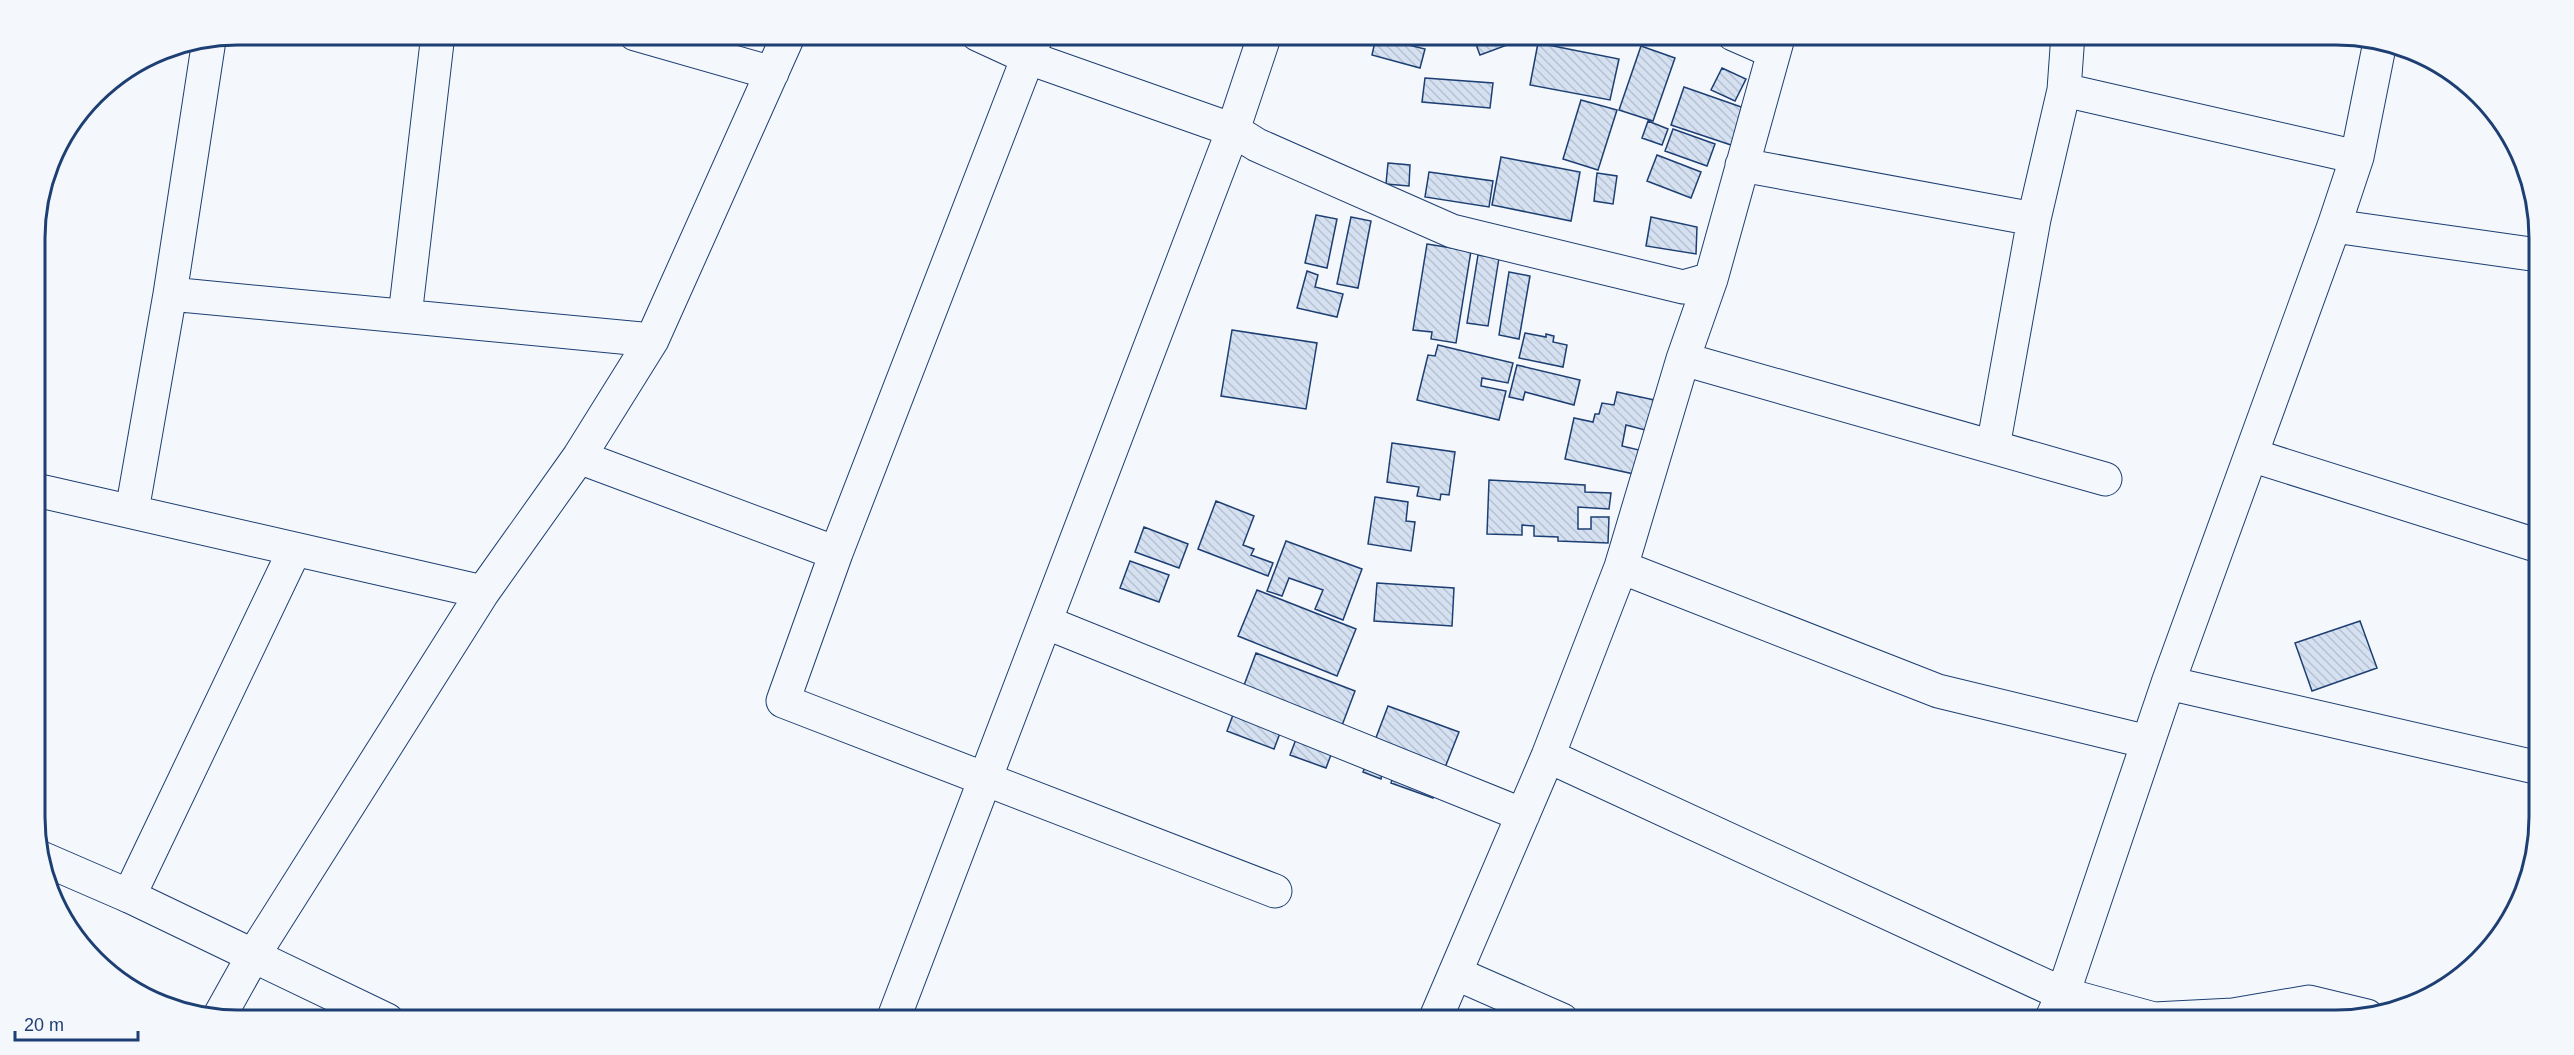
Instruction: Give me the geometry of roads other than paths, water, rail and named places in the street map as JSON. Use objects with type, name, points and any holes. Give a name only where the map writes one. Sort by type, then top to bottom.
[{"type":"street","points":[[405,316],[437,45]]},
{"type":"street","points":[[674,45],[772,73]]},
{"type":"street","points":[[224,1009],[253,956],[483,592],[579,457],[652,340],[784,45]]},
{"type":"street","points":[[902,1010],[985,779],[1233,130],[1261,45]]},
{"type":"street","points":[[1439,1010],[1548,756],[1621,567],[1683,359],[1711,279],[1775,45]]},
{"type":"street","points":[[1993,447],[2034,219],[2064,90],[2067,45]]},
{"type":"street","points":[[1275,891],[783,701],[836,553],[1033,46],[1233,130],[1257,145],[1452,231],[1683,287],[1711,279]]},
{"type":"street","points":[[132,511],[170,294],[203,49]]},
{"type":"street","points":[[2057,1007],[2168,682],[2334,226],[2357,157],[2378,50]]},
{"type":"street","points":[[2064,90],[2357,157]]},
{"type":"street","points":[[1742,165],[2034,219]]},
{"type":"street","points":[[2334,226],[2529,254]]},
{"type":"street","points":[[170,294],[652,340]]},
{"type":"street","points":[[1683,359],[2105,479]]},
{"type":"street","points":[[2251,455],[2529,543]]},
{"type":"street","points":[[579,457],[836,553]]},
{"type":"street","points":[[45,492],[483,592]]},
{"type":"street","points":[[129,896],[295,549]]},
{"type":"street","points":[[1621,567],[1938,691],[2148,742]]},
{"type":"street","points":[[1045,621],[1523,815]]},
{"type":"street","points":[[2168,682],[2529,766]]},
{"type":"street","points":[[1548,756],[2057,1007],[2081,1010]]},
{"type":"street","points":[[51,862],[129,896],[366,1010]]},
{"type":"street","points":[[1455,973],[1539,1010]]},
{"type":"street","points":[[2262,1010],[2309,1002],[2342,1010]]}]
